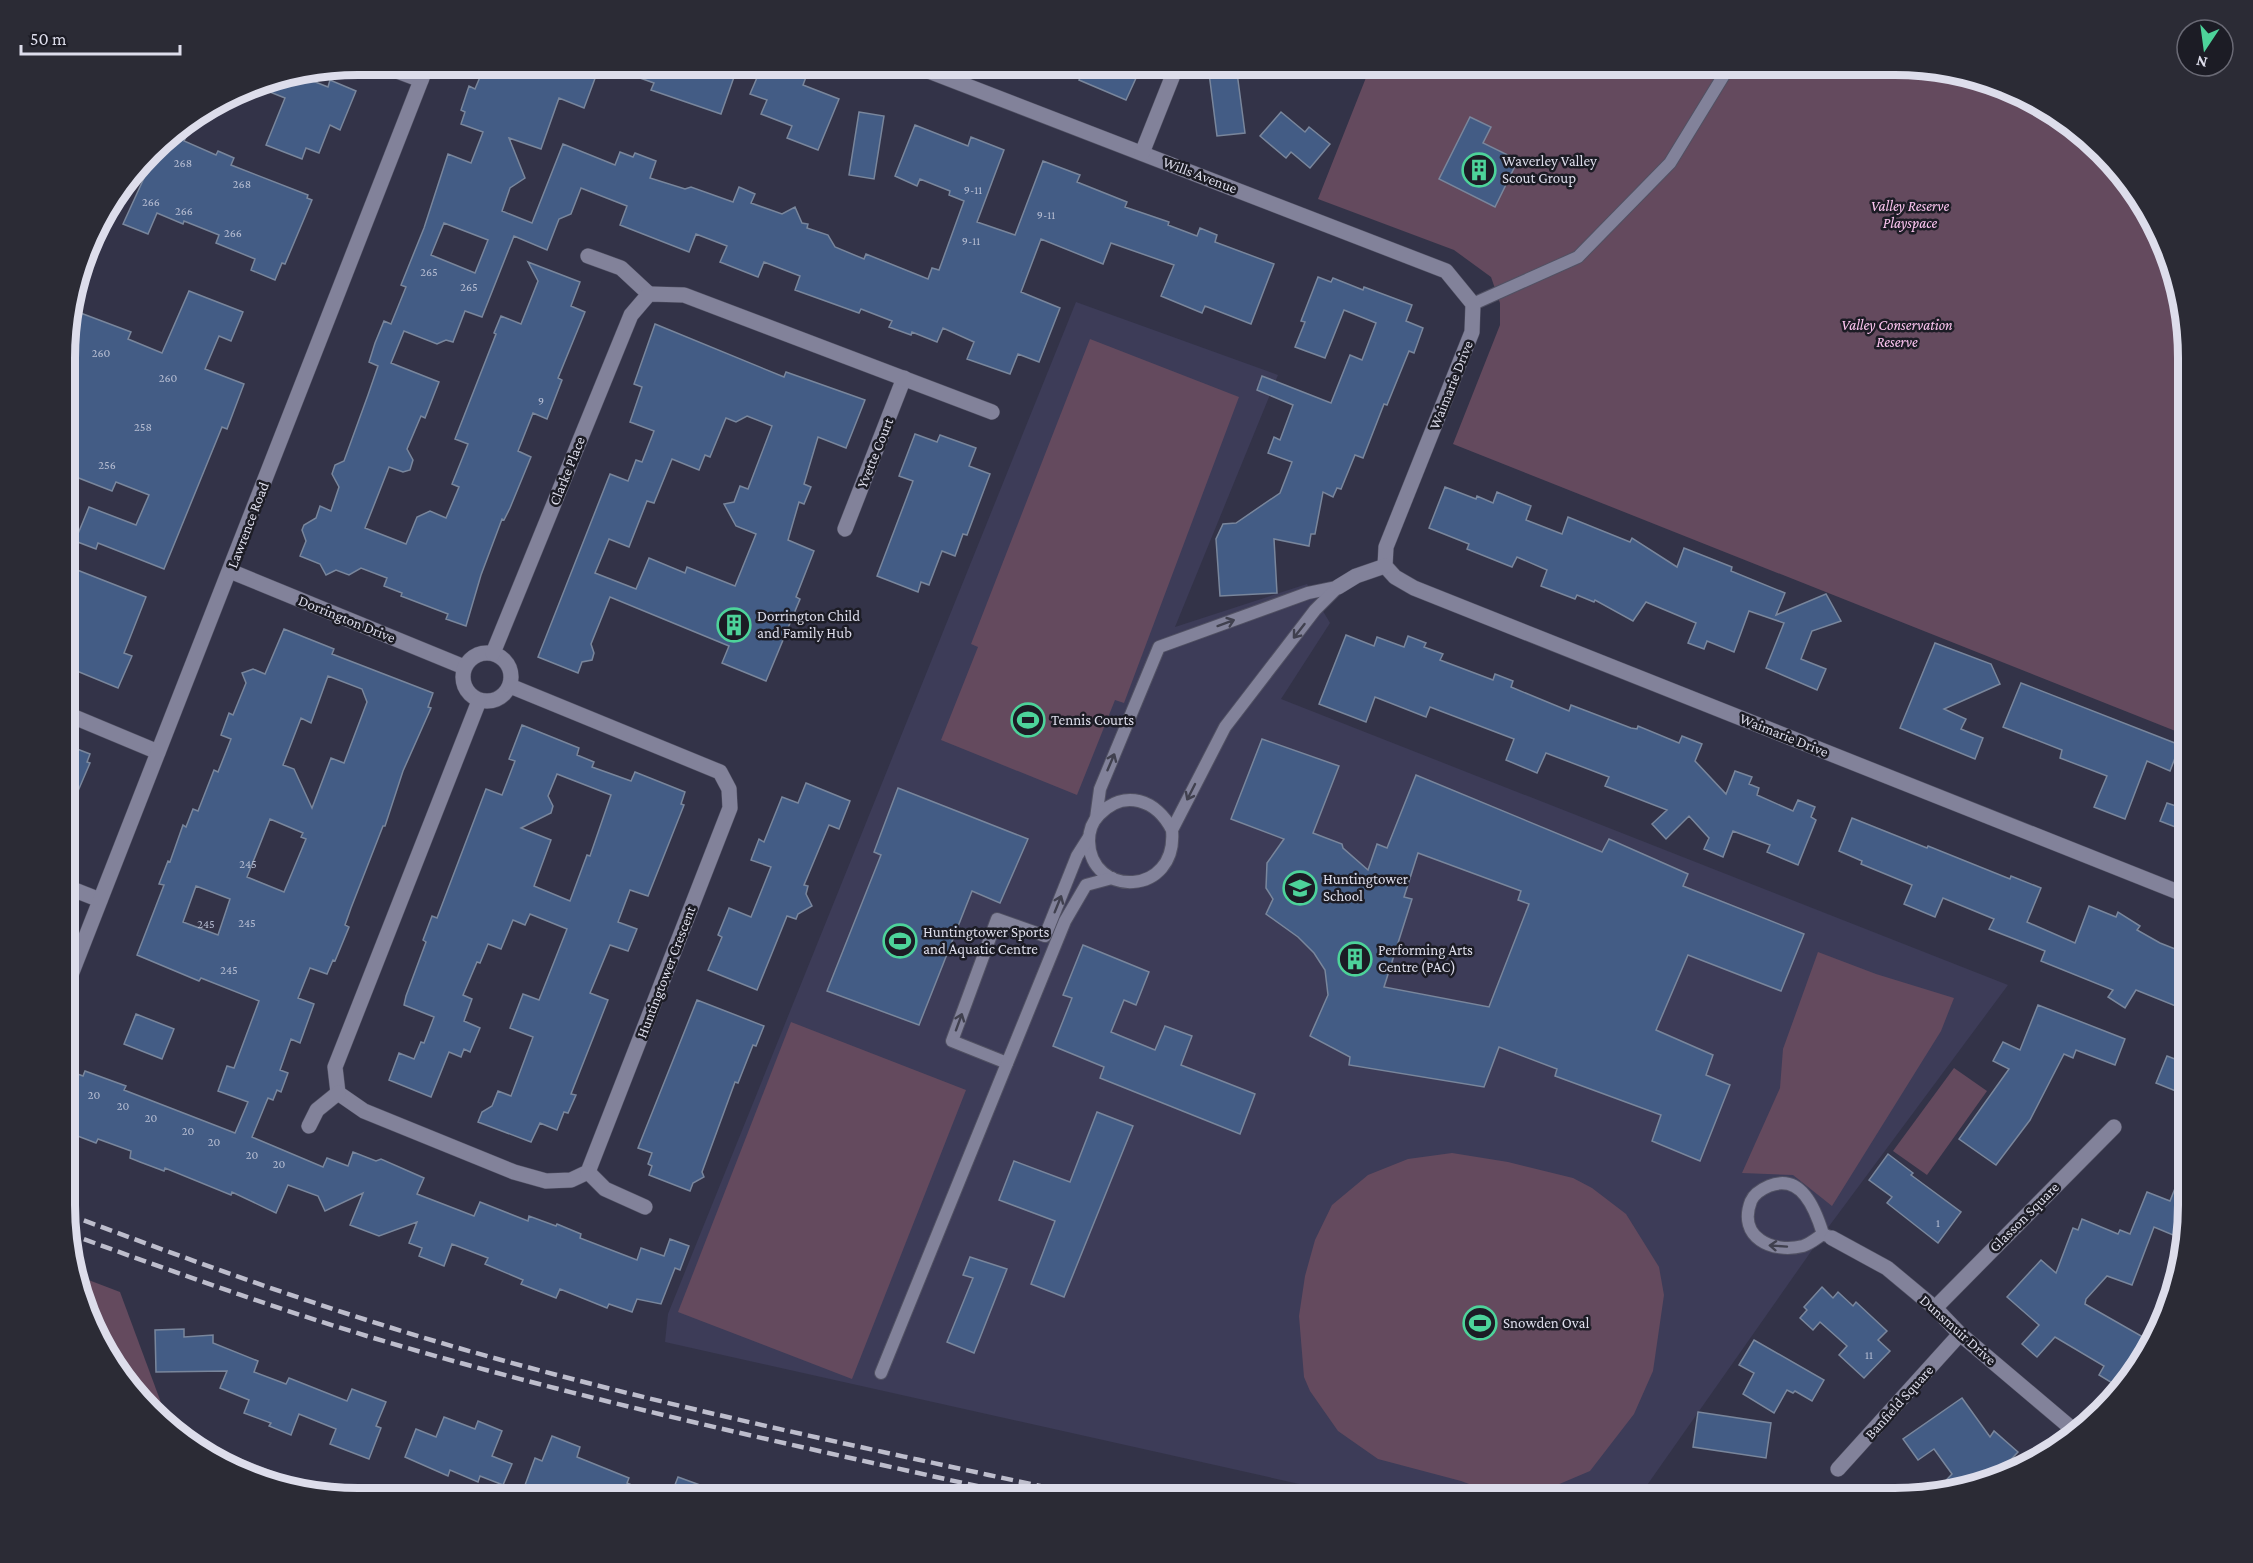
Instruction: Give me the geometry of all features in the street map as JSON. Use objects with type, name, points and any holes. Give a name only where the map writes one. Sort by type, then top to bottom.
[{"type":"street","points":[[408,75],[421,80]]},
{"type":"street","name":"Lawrence Road","points":[[75,964],[423,75]]},
{"type":"street","name":"Wills Avenue","points":[[939,75],[1446,271],[1473,304]]},
{"type":"street","points":[[1143,153],[1173,75]]},
{"type":"street","points":[[588,256],[621,268],[648,294],[684,295],[992,412]]},
{"type":"street","name":"Clarke Place","points":[[493,653],[631,315],[648,294]]},
{"type":"street","name":"Waimarie Drive","points":[[1473,304],[1472,332],[1386,547],[1385,566],[1395,577],[1414,588],[2178,892]]},
{"type":"street","name":"Yvette Court","points":[[845,529],[904,378]]},
{"type":"street","points":[[1338,587],[1356,576],[1385,566]]},
{"type":"street","name":"Dorrington Drive","points":[[230,571],[464,667]]},
{"type":"street","points":[[493,653],[505,660],[510,667],[510,686],[499,699],[479,701],[466,690],[463,682],[464,667],[476,655],[493,653]]},
{"type":"street","name":"Huntingtower Crescent","points":[[510,686],[720,772],[729,789],[730,808],[588,1172]]},
{"type":"street","points":[[479,701],[335,1066],[338,1093],[364,1111],[514,1172],[546,1181],[571,1180],[588,1172],[605,1189],[645,1207]]},
{"type":"street","points":[[75,717],[158,752]]},
{"type":"street","points":[[75,890],[100,900]]},
{"type":"street","points":[[309,1126],[317,1110],[338,1093]]},
{"type":"street","name":"Glasson Square","points":[[1935,1308],[2114,1127]]},
{"type":"street","name":"Dunsmuir Drive","points":[[1828,1236],[1887,1268],[1935,1308],[1960,1334],[2070,1427]]},
{"type":"street","name":"Banfield Square","points":[[1838,1469],[1960,1334]]},
{"type":"lane","points":[[1473,304],[1578,257],[1670,163],[1724,75]]},
{"type":"lane","points":[[1007,1064],[952,1041],[997,919],[1045,936],[1077,856],[1089,837],[1096,818],[1100,789],[1159,647],[1308,593],[1338,587]]},
{"type":"lane","points":[[1172,830],[1225,727],[1315,610],[1338,587]]},
{"type":"lane","points":[[880,1373],[1070,910],[1086,885],[1112,878],[1138,882],[1161,870],[1169,860],[1173,845],[1172,830],[1164,816],[1153,805],[1138,800],[1122,800],[1107,806],[1096,818]]},
{"type":"lane","points":[[1089,837],[1097,865],[1112,878]]},
{"type":"lane","points":[[1779,1182],[1796,1186],[1809,1199],[1828,1236],[1804,1246],[1778,1248],[1764,1245],[1750,1229],[1749,1213],[1752,1198],[1764,1188],[1779,1182]]},
{"type":"shaded area","name":"Huntingtower School","points":[[1076,302],[1278,375],[1175,627],[1307,584],[1330,623],[1281,699],[2008,985],[1824,1233],[1645,1488],[1317,1488],[665,1342],[668,1314]]},
{"type":"green space","name":"Valley Conservation Reserve","points":[[1367,75],[1895,75],[1932,77],[1986,90],[2037,113],[2082,145],[2120,186],[2149,233],[2163,267],[2173,302],[2178,358],[2178,732],[1453,444],[1500,325],[1500,303],[1491,277],[1454,250],[1318,199]]},
{"type":"green space","points":[[1090,339],[1239,397],[1124,703],[1115,700],[1077,795],[941,740],[978,647],[971,644]]},
{"type":"green space","points":[[1818,952],[1876,974],[1954,998],[1941,1031],[1832,1206],[1793,1175],[1742,1173],[1780,1088],[1783,1049]]},
{"type":"green space","points":[[791,1022],[966,1090],[852,1379],[678,1312]]},
{"type":"green space","points":[[1954,1068],[1987,1091],[1927,1175],[1893,1151]]},
{"type":"green space","name":"Snowden Oval","points":[[1452,1153],[1508,1162],[1573,1178],[1592,1188],[1626,1214],[1659,1267],[1664,1295],[1653,1371],[1634,1414],[1590,1471],[1557,1485],[1537,1488],[1480,1488],[1378,1459],[1338,1431],[1310,1391],[1304,1377],[1299,1316],[1305,1276],[1315,1240],[1332,1205],[1368,1175],[1408,1159]]},
{"type":"green space","points":[[85,1279],[120,1292],[163,1408],[145,1392],[113,1347],[97,1314]]},
{"type":"building","points":[[481,75],[596,75],[584,108],[559,98],[541,149],[509,138],[525,178],[510,188],[502,211],[532,223],[563,144],[615,165],[620,152],[633,157],[635,153],[656,161],[650,178],[685,189],[691,187],[733,202],[739,187],[755,194],[751,203],[782,214],[795,207],[802,223],[808,224],[807,228],[828,235],[835,247],[864,259],[866,254],[928,279],[932,268],[939,270],[964,201],[949,195],[950,191],[920,179],[917,186],[895,176],[915,125],[968,146],[971,137],[1004,150],[977,222],[1015,235],[1043,161],[1080,175],[1077,182],[1127,202],[1125,207],[1169,222],[1168,225],[1197,236],[1200,228],[1217,235],[1215,242],[1274,264],[1251,324],[1205,306],[1202,313],[1161,296],[1174,265],[1111,243],[1103,264],[1041,239],[1021,292],[1060,308],[1039,362],[1018,354],[1010,374],[967,359],[974,342],[943,328],[937,342],[912,332],[911,335],[889,327],[892,321],[861,309],[859,313],[795,290],[800,276],[764,262],[758,277],[720,262],[727,246],[696,234],[689,252],[620,225],[627,206],[581,188],[571,214],[559,219],[547,250],[514,236],[482,317],[465,311],[453,342],[446,340],[437,344],[404,331],[391,363],[439,382],[425,418],[421,416],[407,449],[413,460],[410,470],[403,472],[389,467],[365,528],[406,544],[417,517],[430,511],[446,518],[459,487],[452,484],[468,444],[455,439],[501,316],[521,324],[538,281],[528,262],[580,282],[571,306],[585,312],[558,378],[562,380],[547,419],[533,413],[518,451],[531,457],[510,508],[504,520],[502,519],[481,575],[466,626],[446,619],[448,614],[401,596],[402,593],[384,586],[387,578],[361,568],[349,575],[336,570],[326,575],[320,564],[300,556],[306,541],[302,530],[304,525],[316,518],[320,506],[331,511],[339,487],[332,474],[335,465],[344,461],[368,395],[378,366],[369,362],[375,343],[384,321],[391,324],[406,287],[401,285],[424,228],[448,154],[471,163],[483,132],[461,124],[465,112],[461,110],[469,86],[475,89]],"holes":[[[444,223],[488,240],[475,273],[431,255]]]},
{"type":"building","points":[[641,75],[728,75],[734,77],[721,114],[651,90],[654,83],[640,78]]},
{"type":"building","points":[[758,75],[801,75],[806,77],[803,85],[839,99],[818,150],[787,138],[792,126],[761,114],[767,100],[750,94]]},
{"type":"building","points":[[1081,75],[1137,75],[1126,100],[1079,80]]},
{"type":"building","points":[[1209,75],[1237,75],[1245,133],[1217,136]]},
{"type":"building","points":[[308,79],[328,87],[330,80],[356,91],[340,130],[330,125],[319,153],[306,148],[302,159],[266,145],[285,98],[266,90]]},
{"type":"building","points":[[859,112],[884,116],[874,179],[849,175]]},
{"type":"building","points":[[1281,112],[1305,132],[1309,127],[1330,144],[1310,168],[1291,152],[1286,158],[1260,136]]},
{"type":"building","name":"Waverley Valley Scout Group","points":[[1470,117],[1491,127],[1483,143],[1518,160],[1495,207],[1439,179]]},
{"type":"building","points":[[183,136],[186,137],[184,141],[216,155],[218,151],[234,158],[231,165],[308,195],[307,198],[312,200],[285,264],[282,263],[275,280],[251,270],[255,259],[216,243],[219,235],[184,221],[183,224],[157,213],[148,234],[123,224],[149,167]]},
{"type":"building","points":[[1318,277],[1331,282],[1333,278],[1363,290],[1364,287],[1412,305],[1406,321],[1423,328],[1414,353],[1409,351],[1387,405],[1384,404],[1363,458],[1355,455],[1341,489],[1337,488],[1333,497],[1323,492],[1315,534],[1311,534],[1309,546],[1274,539],[1277,593],[1220,596],[1216,539],[1223,524],[1236,523],[1280,493],[1292,462],[1268,453],[1274,437],[1280,440],[1293,405],[1257,390],[1262,376],[1331,403],[1350,355],[1362,360],[1376,323],[1344,310],[1325,358],[1295,347],[1305,322],[1301,321]]},
{"type":"building","points":[[189,291],[243,312],[231,341],[219,336],[205,369],[244,384],[227,429],[222,427],[164,569],[98,543],[96,549],[75,541],[89,507],[136,525],[149,495],[116,482],[112,491],[75,477],[75,358],[78,312],[131,332],[128,339],[162,353]]},
{"type":"building","points":[[655,324],[784,377],[786,372],[865,400],[846,448],[818,437],[804,484],[811,487],[804,504],[799,502],[788,540],[814,551],[796,597],[800,599],[766,681],[722,663],[729,646],[610,597],[591,644],[594,653],[592,660],[582,662],[578,673],[538,657],[610,474],[628,481],[636,460],[642,462],[654,431],[630,422],[642,387],[634,384]],"holes":[[[747,416],[772,426],[748,489],[740,486],[734,502],[724,504],[736,526],[756,534],[735,586],[687,567],[685,573],[649,558],[636,589],[595,573],[609,539],[629,547],[647,501],[654,503],[672,459],[699,470],[705,455],[710,457],[726,418],[736,422]]]},
{"type":"building","points":[[915,434],[937,442],[940,435],[976,448],[969,466],[990,474],[967,535],[963,534],[955,556],[942,551],[929,585],[921,582],[918,592],[877,576],[913,481],[899,476]]},
{"type":"building","points":[[1445,487],[1493,503],[1497,492],[1531,506],[1526,520],[1562,534],[1568,517],[1630,542],[1632,538],[1677,567],[1684,548],[1732,567],[1731,571],[1785,593],[1776,615],[1826,594],[1841,621],[1812,631],[1801,659],[1826,669],[1817,690],[1766,668],[1784,623],[1749,611],[1734,652],[1707,641],[1704,649],[1688,643],[1696,623],[1646,602],[1633,621],[1595,600],[1594,602],[1577,595],[1575,599],[1541,586],[1547,570],[1517,557],[1512,567],[1467,549],[1469,544],[1429,528]]},
{"type":"building","points":[[75,569],[146,597],[124,653],[132,656],[118,688],[75,670]]},
{"type":"building","points":[[284,629],[334,649],[332,654],[433,693],[428,707],[431,708],[403,771],[385,826],[383,826],[351,908],[345,925],[349,927],[327,974],[310,968],[298,998],[314,1004],[300,1043],[291,1039],[280,1070],[288,1073],[281,1092],[277,1090],[273,1100],[268,1098],[252,1137],[323,1167],[327,1158],[348,1166],[353,1152],[376,1161],[381,1159],[424,1178],[417,1194],[474,1216],[480,1202],[528,1221],[529,1216],[556,1226],[557,1224],[581,1234],[580,1238],[637,1260],[641,1248],[664,1256],[670,1239],[689,1246],[680,1270],[675,1268],[661,1304],[637,1299],[632,1312],[609,1304],[607,1308],[560,1289],[556,1298],[521,1284],[523,1280],[485,1264],[488,1258],[452,1244],[444,1266],[419,1256],[422,1248],[409,1243],[417,1222],[379,1236],[350,1225],[363,1193],[325,1211],[318,1196],[288,1185],[276,1213],[232,1192],[231,1195],[165,1168],[164,1171],[130,1158],[131,1151],[98,1139],[96,1143],[75,1135],[75,1073],[83,1076],[85,1071],[126,1086],[124,1090],[235,1133],[248,1102],[218,1091],[227,1066],[234,1068],[259,1001],[201,978],[199,981],[137,955],[164,885],[159,884],[168,861],[170,862],[183,825],[186,827],[193,809],[198,811],[214,770],[218,772],[231,739],[221,735],[229,713],[233,715],[246,683],[242,673],[253,669],[265,674]],"holes":[[[328,676],[362,689],[367,702],[344,763],[331,758],[312,808],[294,769],[283,765],[301,718],[311,723]],[[270,819],[303,833],[301,837],[306,839],[284,892],[247,877]],[[196,886],[230,899],[218,935],[183,922]]]},
{"type":"building","points":[[1346,635],[1374,646],[1377,637],[1404,647],[1408,636],[1426,643],[1424,647],[1443,654],[1440,660],[1493,680],[1495,674],[1513,681],[1511,687],[1569,711],[1571,705],[1631,728],[1637,729],[1638,726],[1679,743],[1682,736],[1702,744],[1695,761],[1726,794],[1735,771],[1752,777],[1749,784],[1759,788],[1757,795],[1793,811],[1798,800],[1815,807],[1811,817],[1816,820],[1798,865],[1767,852],[1770,845],[1733,831],[1723,857],[1704,849],[1709,838],[1689,816],[1666,839],[1652,824],[1667,810],[1605,786],[1609,777],[1546,753],[1537,773],[1506,760],[1514,739],[1430,707],[1426,717],[1375,697],[1366,722],[1319,704]]},
{"type":"building","points":[[1935,643],[1991,664],[2000,684],[1944,709],[1966,719],[1961,729],[1983,738],[1975,759],[1900,728]]},
{"type":"building","points":[[2021,683],[2178,744],[2178,750],[2170,771],[2147,761],[2125,819],[2094,807],[2107,776],[2060,758],[2062,750],[2003,727]]},
{"type":"building","points":[[522,725],[579,748],[577,755],[594,762],[592,767],[631,781],[635,772],[685,792],[681,804],[684,805],[648,896],[630,890],[618,922],[637,929],[628,951],[610,945],[590,993],[608,1000],[571,1094],[576,1095],[568,1113],[564,1112],[557,1130],[540,1123],[531,1142],[478,1122],[482,1112],[492,1106],[498,1091],[511,1096],[533,1037],[510,1028],[523,994],[539,1000],[567,929],[530,914],[525,925],[513,920],[501,949],[488,944],[480,963],[477,962],[463,995],[472,999],[464,1021],[480,1028],[470,1052],[464,1049],[461,1057],[449,1052],[431,1097],[389,1080],[399,1053],[414,1059],[421,1042],[424,1043],[434,1017],[404,1005],[406,996],[426,942],[423,940],[432,916],[437,918],[486,789],[502,795],[515,761],[509,759]],"holes":[[[557,774],[611,795],[590,856],[587,855],[570,901],[534,886],[551,840],[521,828],[551,813],[553,806],[548,796]]]},
{"type":"building","points":[[1262,739],[1339,766],[1313,833],[1342,844],[1343,848],[1368,870],[1377,844],[1387,848],[1416,775],[1602,852],[1609,839],[1688,874],[1683,886],[1804,934],[1781,991],[1688,955],[1656,1030],[1713,1055],[1706,1075],[1730,1085],[1700,1161],[1652,1141],[1661,1115],[1555,1076],[1557,1069],[1499,1047],[1484,1087],[1349,1065],[1350,1057],[1310,1036],[1328,995],[1325,970],[1314,953],[1298,937],[1266,914],[1273,899],[1266,888],[1267,863],[1284,839],[1231,819]],"holes":[[[1418,853],[1521,891],[1518,900],[1529,904],[1489,1007],[1384,987],[1412,899],[1404,897]]]},
{"type":"building","points":[[75,748],[90,754],[87,762],[90,763],[75,798]]},
{"type":"building","points":[[806,783],[850,801],[839,829],[829,825],[804,885],[808,886],[806,894],[812,906],[798,914],[796,919],[787,916],[757,990],[708,970],[722,937],[718,935],[729,908],[751,917],[771,867],[751,860],[759,839],[764,842],[782,797],[798,803]]},
{"type":"building","points":[[898,788],[1028,839],[1000,903],[972,891],[919,1025],[827,991],[881,855],[874,852]]},
{"type":"building","points":[[2167,803],[2178,807],[2178,828],[2160,821]]},
{"type":"building","points":[[1852,818],[2010,879],[2011,876],[2041,888],[2027,922],[2075,943],[2089,906],[2116,917],[2118,912],[2140,926],[2137,930],[2178,950],[2178,1007],[2136,990],[2125,1008],[2108,997],[2113,990],[2041,961],[2045,951],[1989,929],[1994,919],[1943,898],[1935,917],[1904,904],[1912,885],[1861,864],[1862,861],[1839,851]]},
{"type":"building","points":[[1083,945],[1149,972],[1136,1005],[1124,1000],[1111,1032],[1155,1050],[1165,1026],[1192,1036],[1181,1065],[1255,1094],[1240,1134],[1100,1078],[1104,1067],[1053,1046],[1072,998],[1063,995]]},
{"type":"building","points":[[697,1000],[764,1026],[756,1046],[753,1045],[738,1083],[735,1082],[702,1172],[704,1177],[693,1183],[690,1191],[649,1175],[652,1166],[648,1164],[652,1153],[638,1148]]},
{"type":"building","points":[[2038,1005],[2125,1039],[2115,1065],[2076,1050],[2073,1058],[2064,1054],[2030,1120],[1996,1165],[1959,1139],[2009,1069],[1993,1061],[2003,1042],[2020,1050]]},
{"type":"building","points":[[136,1014],[174,1029],[162,1059],[124,1044]]},
{"type":"building","points":[[2167,1056],[2178,1060],[2178,1092],[2156,1083]]},
{"type":"building","points":[[1097,1112],[1133,1126],[1064,1297],[1031,1284],[1055,1221],[999,1200],[1014,1161],[1070,1182]]},
{"type":"building","points":[[1888,1154],[1913,1173],[1911,1175],[1961,1212],[1938,1243],[1887,1203],[1892,1197],[1869,1180]]},
{"type":"building","points":[[2178,1181],[2176,1236],[2154,1227],[2132,1285],[2107,1276],[2086,1299],[2085,1304],[2145,1338],[2114,1384],[2099,1375],[2104,1366],[2055,1337],[2037,1357],[2022,1344],[2039,1325],[2007,1297],[2041,1260],[2056,1273],[2073,1228],[2078,1230],[2082,1219],[2118,1234],[2120,1230],[2130,1234],[2147,1192],[2170,1201]]},
{"type":"building","points":[[970,1257],[1007,1269],[974,1353],[947,1342],[973,1278],[963,1275]]},
{"type":"building","points":[[1822,1287],[1833,1298],[1838,1292],[1853,1306],[1856,1302],[1887,1331],[1878,1340],[1890,1351],[1864,1378],[1839,1355],[1847,1346],[1820,1322],[1813,1330],[1800,1318],[1807,1310],[1804,1307]]},
{"type":"building","points":[[184,1329],[184,1337],[213,1335],[213,1343],[258,1361],[254,1372],[286,1384],[289,1378],[347,1401],[352,1389],[386,1402],[376,1426],[381,1428],[369,1459],[330,1444],[336,1429],[299,1414],[291,1435],[269,1426],[271,1423],[244,1413],[249,1400],[220,1388],[227,1371],[156,1372],[155,1330]]},
{"type":"building","points":[[1754,1340],[1824,1380],[1812,1401],[1795,1391],[1793,1393],[1787,1390],[1774,1413],[1743,1394],[1754,1373],[1739,1365]]},
{"type":"building","points":[[1962,1398],[1990,1437],[1994,1431],[2018,1452],[2004,1466],[1942,1484],[1952,1474],[1934,1449],[1918,1460],[1903,1439]]},
{"type":"building","points":[[1698,1412],[1771,1423],[1766,1458],[1693,1447]]},
{"type":"building","points":[[444,1417],[475,1429],[478,1421],[502,1431],[492,1456],[512,1464],[503,1485],[480,1476],[478,1482],[450,1470],[448,1476],[405,1457],[416,1429],[436,1437]]},
{"type":"building","points":[[552,1436],[580,1447],[577,1457],[629,1478],[627,1483],[639,1488],[532,1488],[525,1485],[535,1458],[542,1461]]},
{"type":"building","points":[[678,1477],[708,1488],[674,1488]]},
{"type":"railway","points":[[76,1217],[279,1291],[440,1343],[718,1415],[1049,1488]]},
{"type":"railway","points":[[77,1236],[290,1311],[380,1340],[500,1374],[727,1430],[986,1488]]},
{"type":"place","name":"Waverley Valley Scout Group","points":[[1479,170]]},
{"type":"place","name":"Dorrington Child and Family Hub","points":[[734,625]]},
{"type":"place","name":"Tennis Courts","points":[[1028,720]]},
{"type":"place","name":"Huntingtower School","points":[[1300,888]]},
{"type":"place","name":"Huntingtower Sports and Aquatic Centre","points":[[900,941]]},
{"type":"place","name":"Performing Arts Centre (PAC)","points":[[1355,959]]},
{"type":"place","name":"Snowden Oval","points":[[1480,1323]]},
{"type":"park label","name":"Valley Reserve Playspace","points":[[1910,214]]}]
